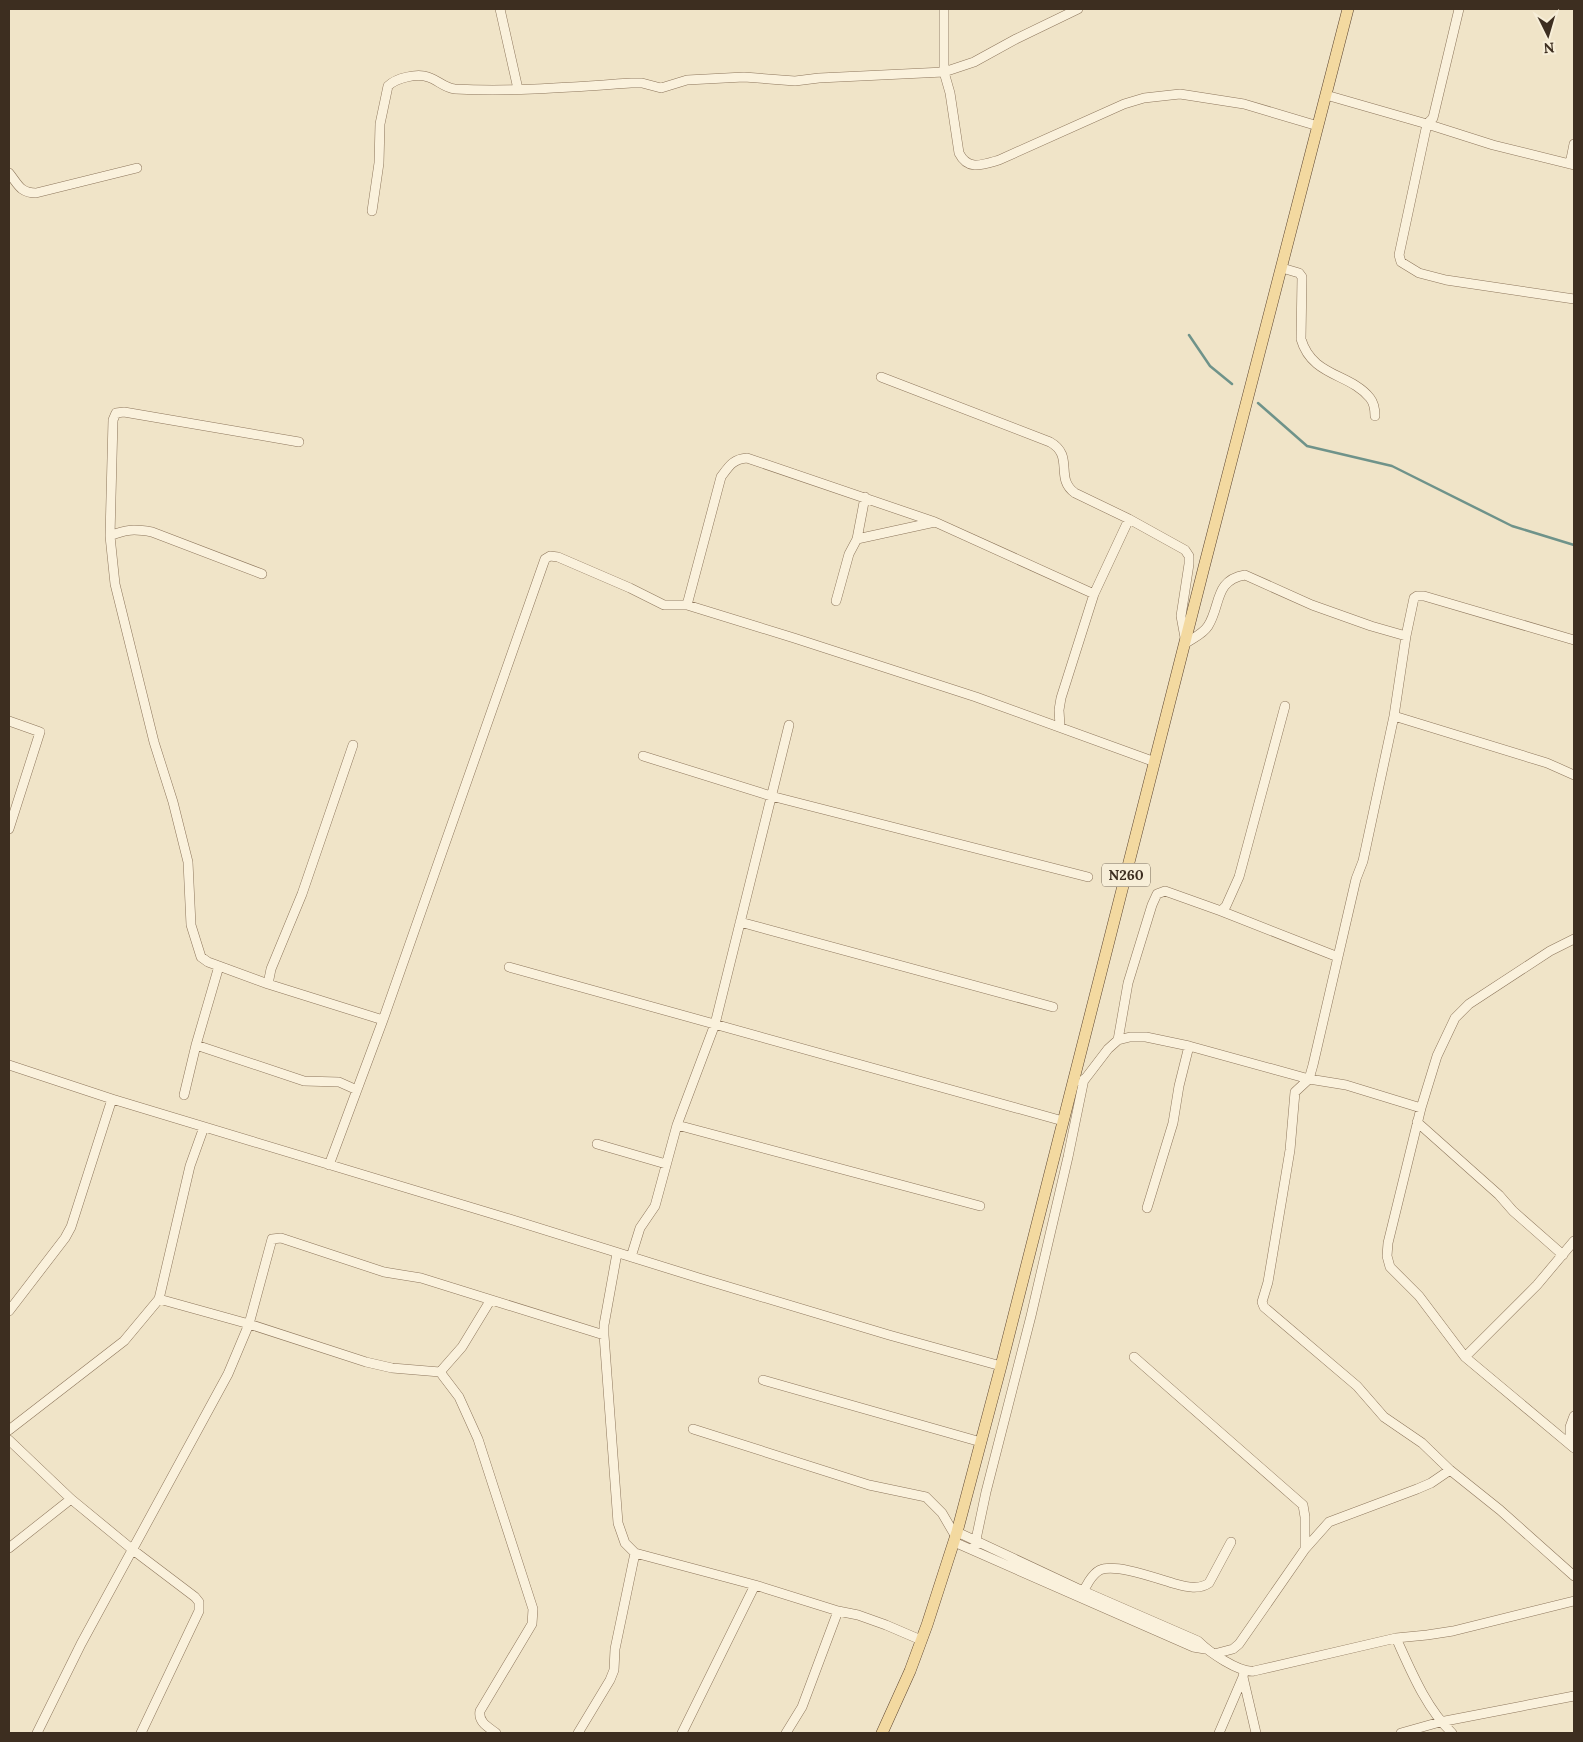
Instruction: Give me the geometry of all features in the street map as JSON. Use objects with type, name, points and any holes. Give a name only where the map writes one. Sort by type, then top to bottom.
[{"type":"main road","name":"N260","points":[[882,1733],[900,1694],[921,1640],[956,1537],[1348,9]]},
{"type":"street","points":[[500,9],[518,89]]},
{"type":"street","points":[[944,9],[944,72],[950,93],[959,152],[963,161],[971,165],[983,165],[999,160],[1124,104],[1166,94],[1180,94],[1244,104],[1318,126]]},
{"type":"street","points":[[372,211],[378,170],[380,124],[388,86],[391,82],[399,79],[423,76],[448,88],[530,90],[631,83],[642,83],[661,88],[687,80],[744,77],[795,81],[818,78],[944,72],[974,62],[1016,38],[1078,9]]},
{"type":"street","points":[[1459,9],[1433,118],[1427,124],[1399,255],[1400,262],[1419,273],[1446,280],[1574,299]]},
{"type":"street","points":[[1326,95],[1493,145],[1572,165],[1574,144]]},
{"type":"street","points":[[9,172],[27,193],[36,193],[137,168]]},
{"type":"street","points":[[1282,268],[1299,273],[1302,277],[1301,339],[1304,348],[1328,373],[1356,386],[1370,398],[1374,404],[1376,416]]},
{"type":"street","points":[[881,377],[1050,442],[1058,447],[1063,455],[1067,488],[1130,519],[1185,550],[1189,556],[1189,564],[1181,616],[1186,643],[1203,632],[1208,626],[1220,591],[1228,581],[1236,576],[1244,575],[1312,605],[1406,636]]},
{"type":"street","points":[[299,442],[124,412],[116,413],[112,420],[110,536],[115,584],[154,742],[173,802],[188,862],[191,925],[201,957],[208,962],[268,984],[382,1020]]},
{"type":"street","points":[[687,606],[721,477],[737,458],[747,458],[935,522],[1094,594]]},
{"type":"street","points":[[836,601],[849,554],[857,539],[865,497]]},
{"type":"street","points":[[1060,726],[1058,710],[1060,698],[1094,594],[1130,519]]},
{"type":"street","points":[[857,539],[935,522]]},
{"type":"street","points":[[110,536],[122,530],[135,529],[152,532],[262,574]]},
{"type":"street","points":[[329,1165],[545,559],[550,556],[558,557],[664,605],[687,606],[958,691],[1156,762]]},
{"type":"street","points":[[1574,640],[1424,596],[1414,598],[1406,636],[1394,716],[1362,861],[1356,879],[1309,1079],[1295,1092],[1290,1150],[1268,1282],[1262,1302],[1264,1307],[1356,1386],[1384,1417],[1422,1443],[1450,1470],[1500,1510],[1574,1576]]},
{"type":"street","points":[[1221,911],[1226,906],[1239,876],[1285,706]]},
{"type":"street","points":[[1394,716],[1547,763],[1574,775]]},
{"type":"street","points":[[9,721],[40,732],[9,829]]},
{"type":"street","points":[[631,1257],[640,1228],[655,1206],[677,1125],[714,1024],[789,725]]},
{"type":"street","points":[[268,984],[271,969],[302,894],[353,745]]},
{"type":"street","points":[[643,756],[771,796],[1088,877]]},
{"type":"street","points":[[1118,1040],[1128,983],[1152,906],[1157,894],[1165,891],[1221,911],[1338,958]]},
{"type":"street","points":[[740,922],[1052,1007]]},
{"type":"street","points":[[1572,1446],[1465,1357],[1419,1296],[1395,1274],[1387,1262],[1388,1243],[1417,1122],[1437,1056],[1454,1018],[1469,1004],[1550,951],[1574,939]]},
{"type":"street","points":[[184,1095],[196,1045],[219,966]]},
{"type":"street","points":[[509,967],[1064,1121]]},
{"type":"street","points":[[1069,1098],[1108,1048],[1118,1040],[1130,1036],[1146,1037],[1189,1046],[1309,1079],[1346,1085],[1421,1108]]},
{"type":"street","points":[[196,1045],[304,1081],[339,1082],[356,1090]]},
{"type":"street","points":[[1147,1208],[1173,1123],[1179,1086],[1189,1046]]},
{"type":"street","points":[[9,1065],[112,1099],[888,1335],[1001,1366]]},
{"type":"street","points":[[976,1545],[986,1492],[1066,1166],[1084,1079]]},
{"type":"street","points":[[9,1312],[66,1238],[112,1099]]},
{"type":"street","points":[[1417,1122],[1562,1254]]},
{"type":"street","points":[[677,1125],[980,1206]]},
{"type":"street","points":[[9,1430],[124,1341],[159,1299],[190,1166],[204,1127]]},
{"type":"street","points":[[597,1144],[666,1164]]},
{"type":"street","points":[[37,1733],[82,1644],[228,1374],[249,1324],[272,1239],[281,1238],[384,1272],[421,1278],[604,1335]]},
{"type":"street","points":[[1465,1357],[1536,1285],[1574,1241]]},
{"type":"street","points":[[617,1252],[604,1325],[604,1335],[618,1523],[625,1543],[634,1553],[858,1615],[921,1640]]},
{"type":"street","points":[[159,1299],[249,1324],[373,1364],[392,1368],[440,1372],[459,1397],[478,1439],[532,1601],[532,1624],[480,1711],[481,1721],[496,1733]]},
{"type":"street","points":[[440,1372],[462,1347],[490,1301]]},
{"type":"street","points":[[1134,1357],[1302,1505],[1305,1517],[1305,1548]]},
{"type":"street","points":[[763,1380],[981,1442]]},
{"type":"street","points":[[1572,1446],[1570,1426],[1574,1416]]},
{"type":"street","points":[[1554,1430],[1570,1426]]},
{"type":"street","points":[[693,1429],[869,1485],[926,1498],[942,1513],[956,1537],[1193,1647],[1206,1649],[1244,1674],[1256,1733]]},
{"type":"street","points":[[9,1440],[71,1499],[199,1602],[199,1611],[141,1733]]},
{"type":"street","points":[[1214,1654],[1233,1649],[1239,1644],[1305,1548],[1329,1522],[1418,1489],[1450,1470]]},
{"type":"street","points":[[9,1548],[71,1499]]},
{"type":"street","points":[[1082,1594],[1094,1575],[1106,1568],[1127,1571],[1190,1587],[1205,1586],[1209,1583],[1231,1542]]},
{"type":"street","points":[[578,1733],[614,1670],[614,1649],[634,1553]]},
{"type":"street","points":[[682,1733],[754,1585]]},
{"type":"street","points":[[1244,1674],[1396,1638],[1427,1636],[1453,1631],[1574,1601]]},
{"type":"street","points":[[786,1733],[802,1707],[838,1611]]},
{"type":"street","points":[[1396,1638],[1416,1681],[1440,1722],[1452,1733]]},
{"type":"street","points":[[1220,1733],[1244,1674]]},
{"type":"street","points":[[1401,1733],[1440,1722],[1574,1696]]},
{"type":"waterway","points":[[1189,335],[1210,366],[1232,384]]},
{"type":"waterway","points":[[1258,403],[1307,446],[1392,466],[1512,526],[1574,545]]}]
